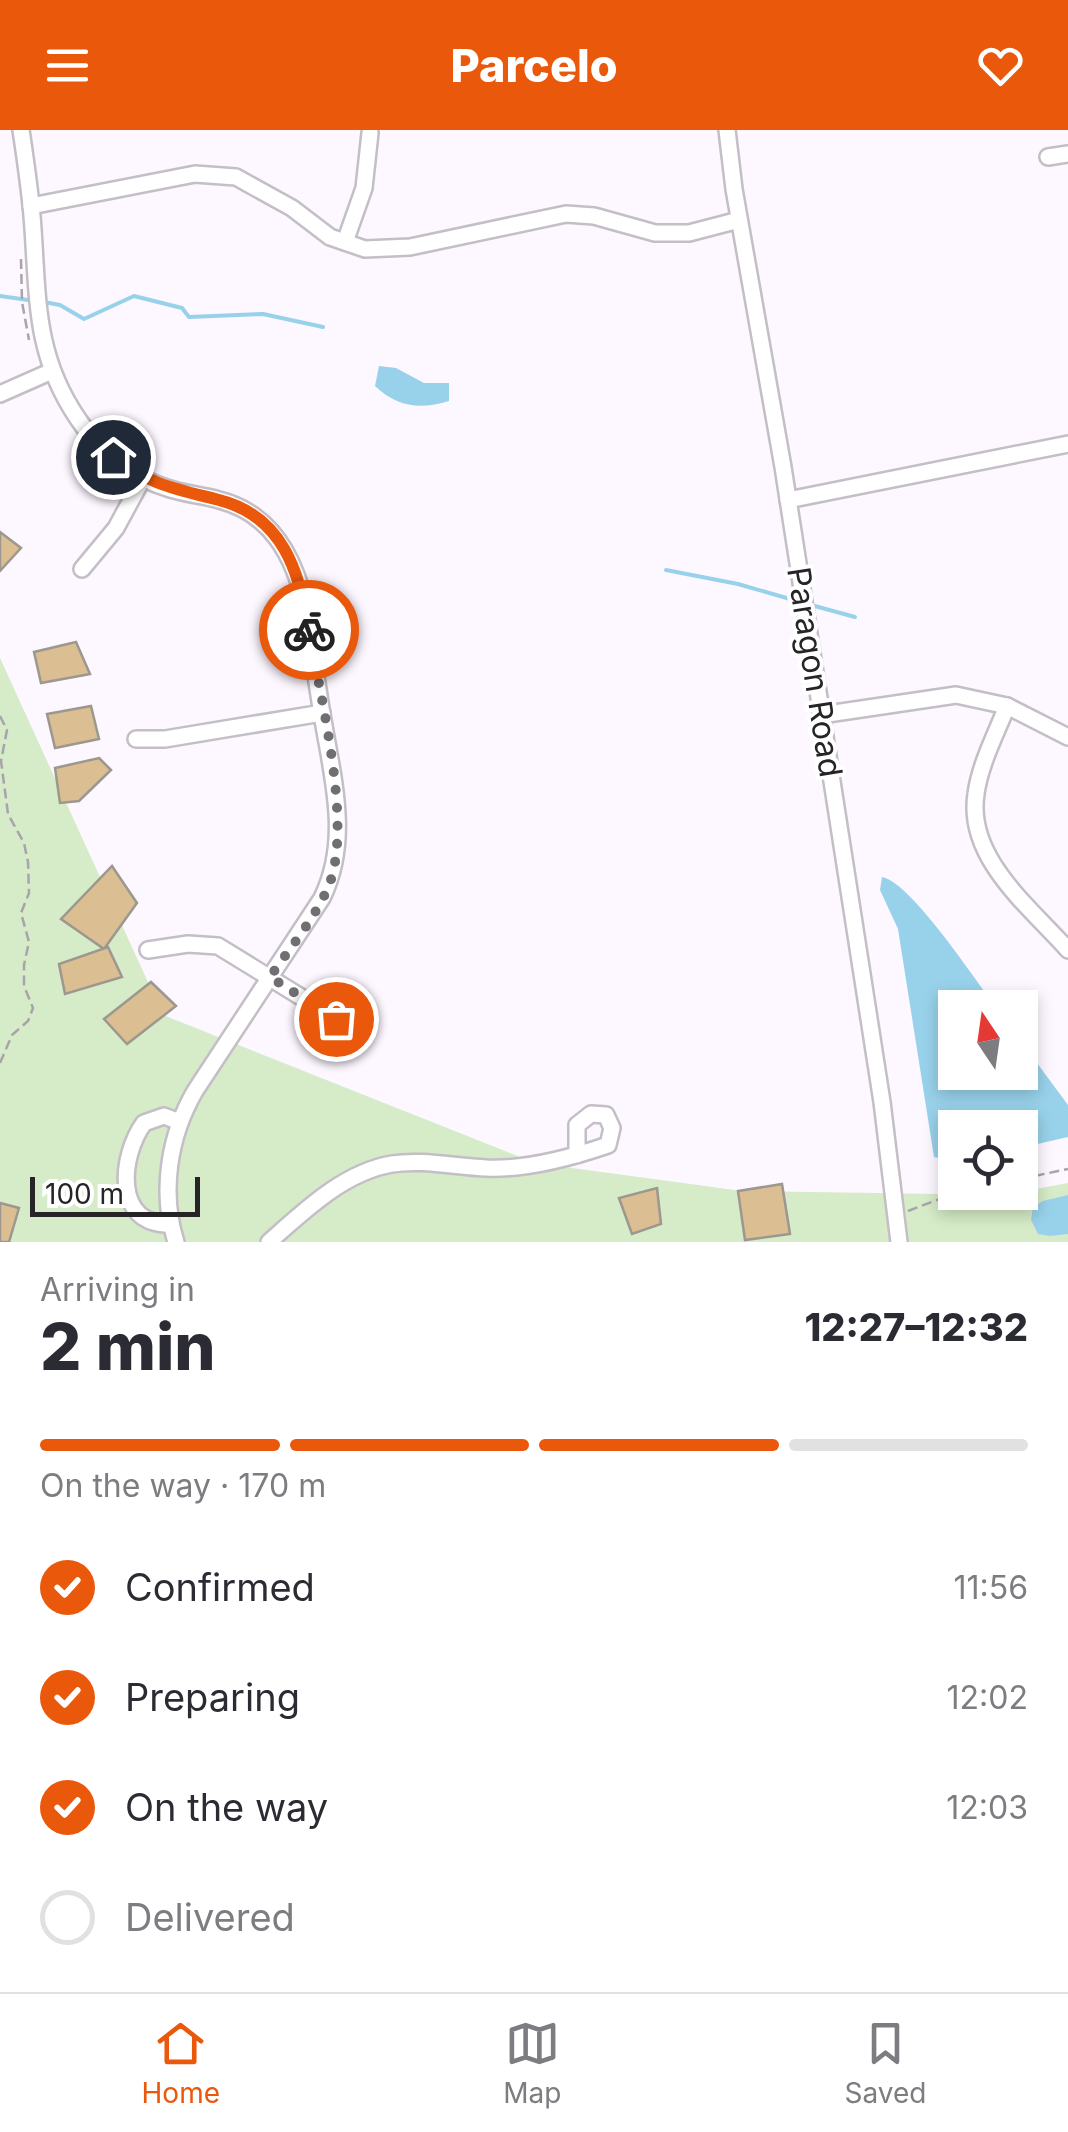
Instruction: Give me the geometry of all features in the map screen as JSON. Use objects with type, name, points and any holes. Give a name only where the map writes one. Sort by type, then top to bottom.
[{"type":"street","points":[[22,130],[38,316],[52,371],[79,421],[113,457],[142,478],[168,489],[237,506],[275,534],[288,552],[299,576],[339,820],[334,870],[322,898],[196,1091],[180,1122],[169,1175],[170,1224],[176,1242]]},
{"type":"street","name":"Paragon Road","points":[[728,130],[901,1242]]},
{"type":"street","points":[[345,242],[364,188],[370,134]]},
{"type":"street","points":[[1048,157],[1068,154]]},
{"type":"street","points":[[31,206],[195,174],[236,177],[292,208],[330,236],[365,249],[410,247],[566,214],[594,216],[655,233],[689,233],[739,220]]},
{"type":"street","points":[[0,394],[52,371]]},
{"type":"street","points":[[788,500],[1068,444]]},
{"type":"street","points":[[82,569],[116,528],[142,478]]},
{"type":"street","points":[[821,715],[956,695],[1007,706],[1068,737]]},
{"type":"street","points":[[1007,706],[975,796],[976,822],[993,865],[1068,950]]},
{"type":"street","points":[[136,739],[165,739],[322,713]]},
{"type":"street","points":[[148,950],[188,944],[218,946],[353,1029]]},
{"type":"street","points":[[170,1224],[148,1223],[136,1214],[129,1200],[128,1172],[132,1144],[144,1123],[164,1116],[180,1122]]},
{"type":"street","points":[[268,1242],[350,1178],[392,1164],[492,1168],[577,1155]]},
{"type":"path","points":[[21,248],[22,302],[31,345]]},
{"type":"path","points":[[0,716],[7,730],[1,760],[8,814],[24,843],[28,862],[29,893],[21,913],[29,942],[24,986],[32,1008],[28,1022],[12,1034],[0,1063]]},
{"type":"path","points":[[1038,1175],[1068,1169]]},
{"type":"path","points":[[897,1214],[938,1199]]},
{"type":"green space","points":[[0,658],[163,1015],[535,1163],[742,1191],[938,1194],[938,1210],[1038,1210],[1038,1189],[1068,1183],[1068,1242],[0,1242]]},
{"type":"water","points":[[379,366],[396,368],[424,383],[449,383],[449,401],[419,406],[392,398],[375,386]]},
{"type":"water","points":[[882,877],[909,896],[984,990],[938,990],[938,1090],[1038,1090],[1038,1064],[1068,1105],[1068,1137],[1038,1144],[1038,1110],[938,1110],[938,1158],[934,1157],[898,929],[880,890]]},
{"type":"water","points":[[1068,1195],[1068,1234],[1038,1234],[1031,1220],[1033,1210],[1038,1210],[1043,1201]]},
{"type":"building","points":[[0,532],[21,548],[0,571]]},
{"type":"building","points":[[76,642],[90,674],[41,683],[34,652]]},
{"type":"building","points":[[91,706],[99,739],[55,748],[47,714]]},
{"type":"building","points":[[99,758],[111,770],[79,801],[60,803],[55,768]]},
{"type":"building","points":[[112,866],[137,903],[104,949],[61,919]]},
{"type":"building","points":[[108,947],[122,977],[65,994],[59,964]]},
{"type":"building","points":[[151,982],[176,1006],[127,1044],[104,1019]]},
{"type":"building","points":[[782,1184],[790,1234],[745,1240],[738,1191]]},
{"type":"building","points":[[657,1188],[661,1224],[632,1234],[619,1198]]},
{"type":"building","points":[[0,1203],[19,1208],[9,1242],[0,1242]]},
{"type":"waterway","points":[[0,296],[35,301]]},
{"type":"waterway","points":[[44,302],[60,305],[84,319],[134,296],[182,308],[189,317],[263,314],[323,327]]},
{"type":"waterway","points":[[666,570],[797,601]]},
{"type":"waterway","points":[[811,605],[855,617]]},
{"type":"way so far","points":[[309,630],[337,799],[339,835],[329,884],[270,977],[336,1019]]},
{"type":"route","points":[[113,457],[142,478],[184,493],[222,500],[265,524],[295,566],[309,630]]}]
